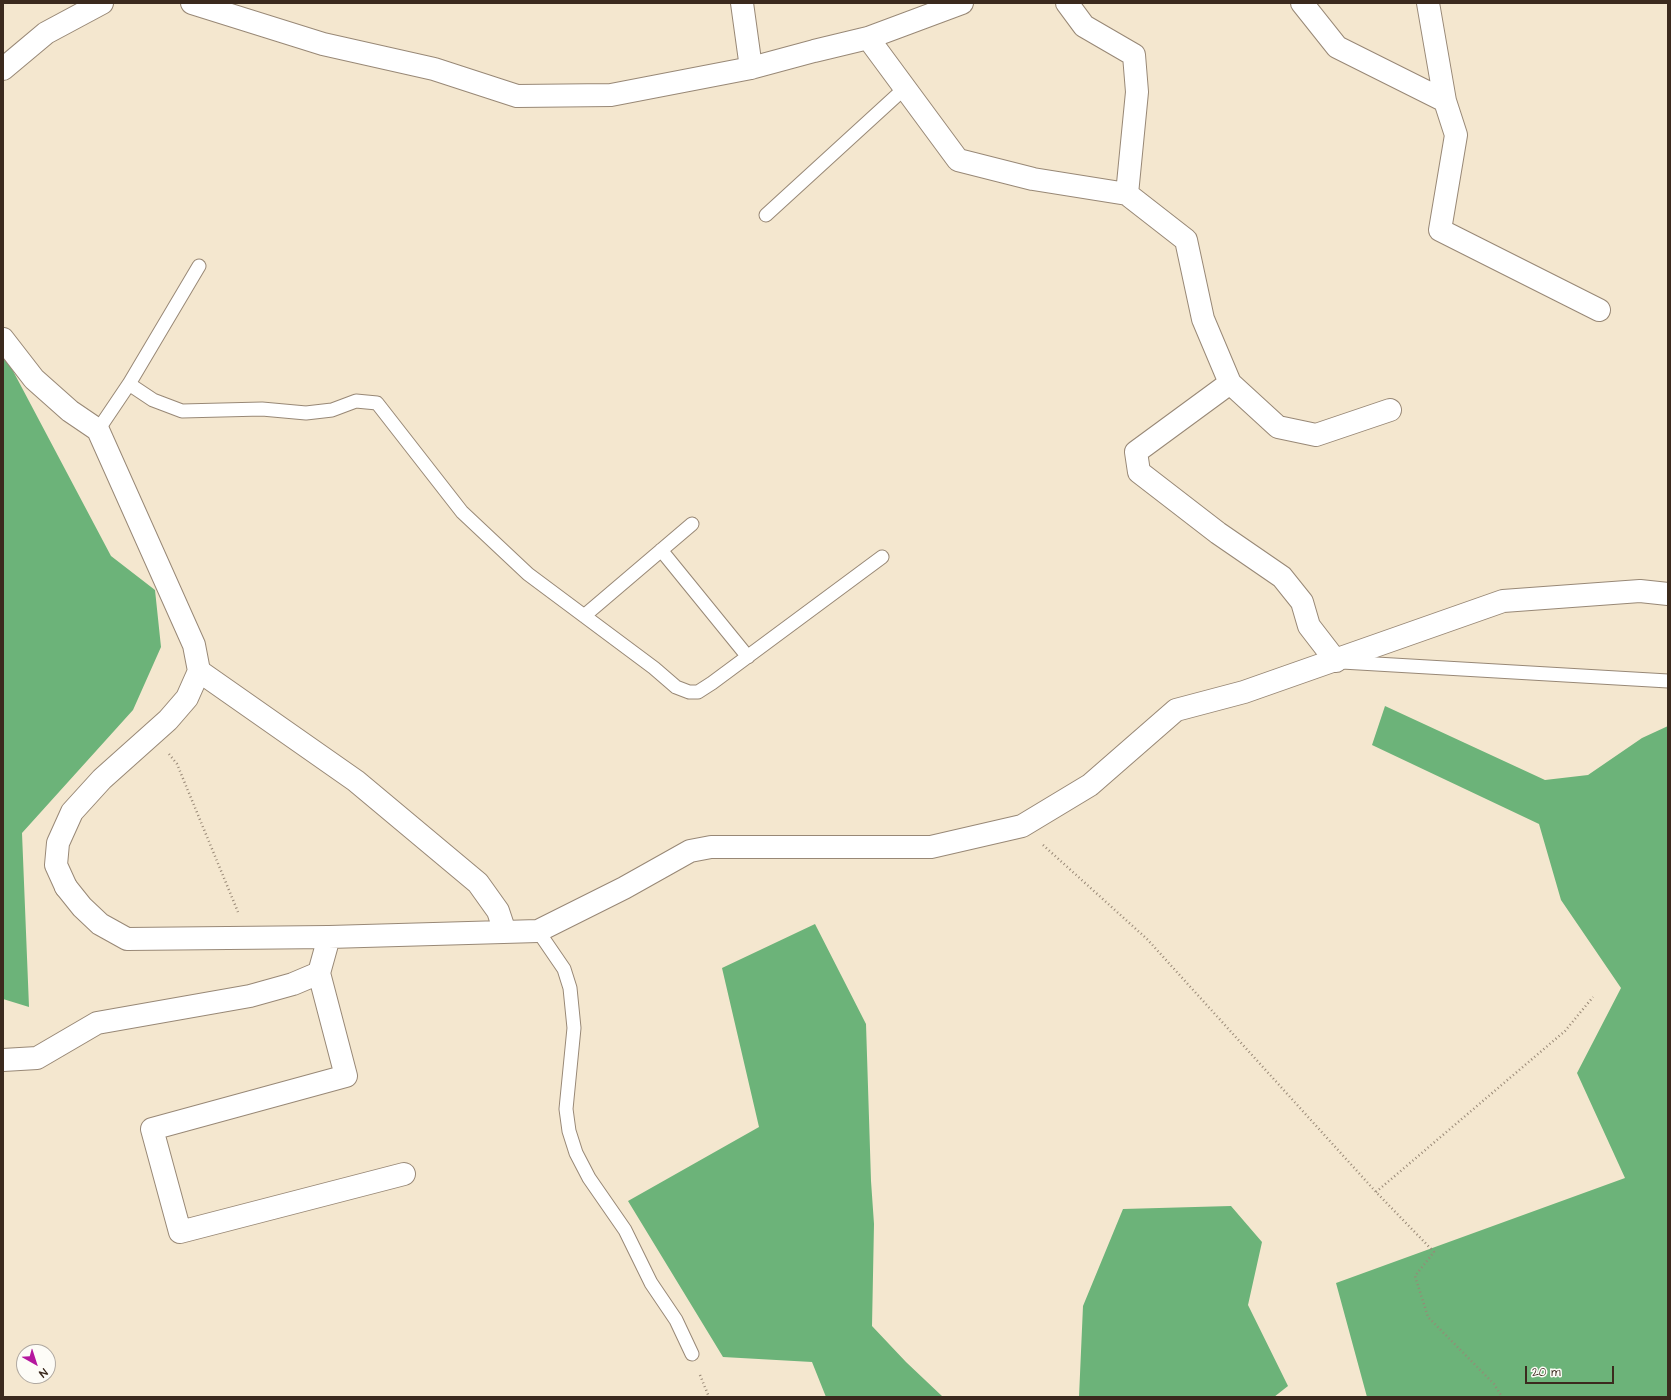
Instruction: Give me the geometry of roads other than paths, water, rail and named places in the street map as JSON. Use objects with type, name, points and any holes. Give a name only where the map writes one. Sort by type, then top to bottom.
[{"type":"street","points":[[3,69],[46,33],[102,3]]},
{"type":"street","points":[[192,3],[233,9],[323,44],[434,69],[517,96],[611,95],[751,68],[868,38],[962,3]]},
{"type":"street","points":[[742,3],[751,68]]},
{"type":"street","points":[[1067,3],[1084,26],[1134,55],[1137,92],[1127,194]]},
{"type":"street","points":[[1302,3],[1337,47],[1445,101]]},
{"type":"street","points":[[1428,3],[1445,101],[1456,135],[1440,230],[1599,310]]},
{"type":"street","points":[[868,38],[958,160],[1033,180],[1127,194],[1186,240],[1203,319],[1230,383],[1278,426],[1316,435],[1390,410]]},
{"type":"street","points":[[3,339],[34,379],[70,411],[98,430],[194,645],[199,671],[187,698],[152,734],[102,779],[72,812],[58,843],[56,865],[66,887],[82,907],[100,924],[127,939],[329,937],[538,931],[624,888],[690,851],[711,847],[931,847],[1022,826],[1090,785],[1176,710],[1244,692],[1336,661],[1503,601],[1640,591],[1668,594]]},
{"type":"street","points":[[1230,383],[1136,452],[1139,472],[1218,533],[1282,577],[1302,602],[1309,626],[1336,661]]},
{"type":"street","points":[[199,671],[356,780],[478,883],[498,911],[505,932]]},
{"type":"street","points":[[329,937],[319,973],[346,1076],[152,1129],[180,1232],[404,1174]]},
{"type":"street","points":[[3,1060],[37,1058],[97,1023],[250,996],[293,984],[319,973]]},
{"type":"lane","points":[[766,215],[906,88]]},
{"type":"lane","points":[[98,430],[128,384],[198,266]]},
{"type":"lane","points":[[128,384],[153,400],[182,411],[262,409],[306,413],[332,410],[356,401],[377,403],[462,512],[528,574],[676,686],[689,692],[698,692],[708,686],[882,557]]},
{"type":"lane","points":[[584,616],[692,524]]},
{"type":"lane","points":[[660,550],[748,657]]},
{"type":"lane","points":[[1336,661],[1668,681]]},
{"type":"lane","points":[[538,931],[564,969],[570,988],[574,1028],[566,1109],[569,1130],[576,1153],[589,1178],[624,1230],[651,1283],[676,1320],[692,1354]]}]
